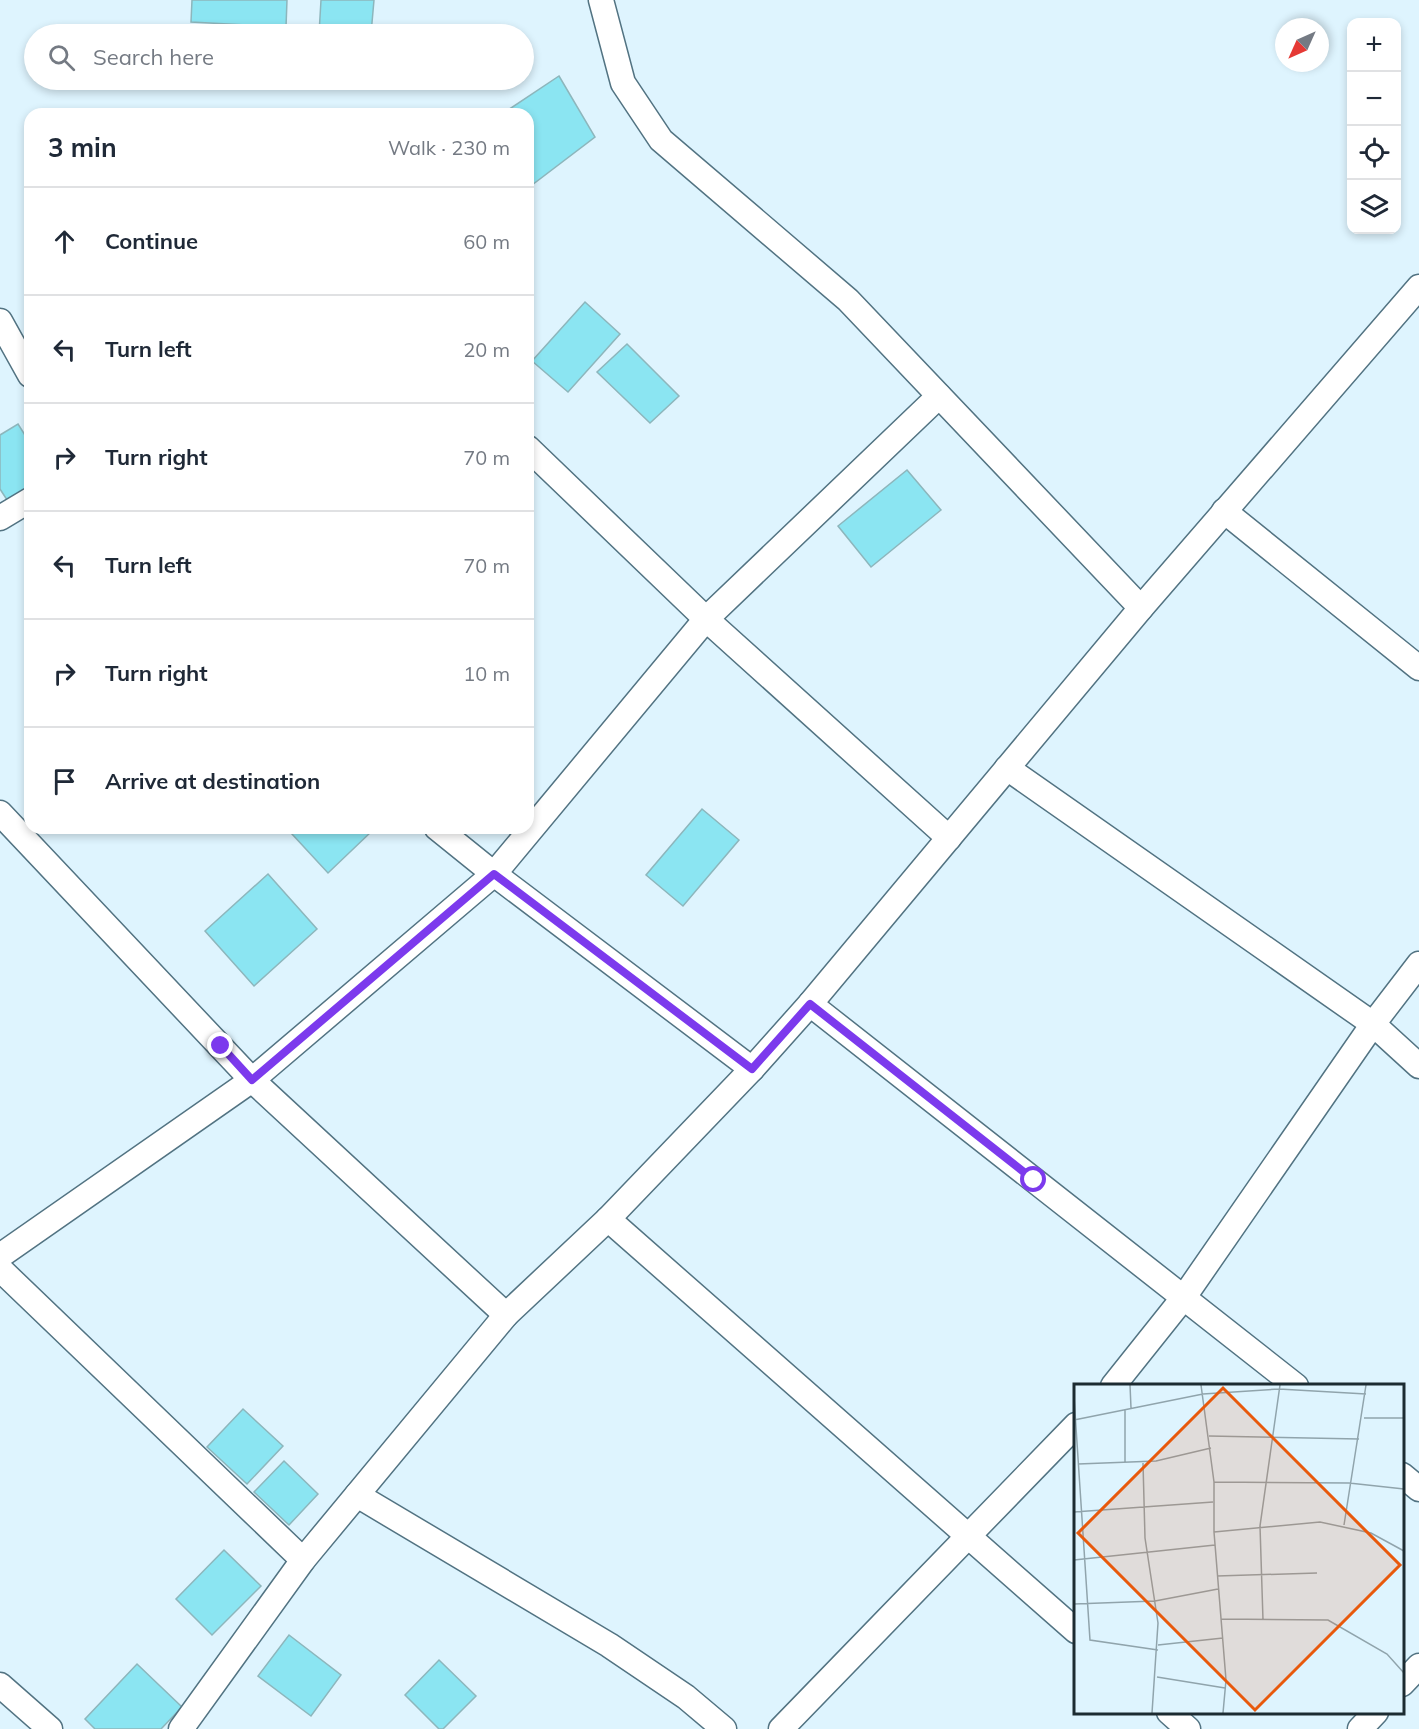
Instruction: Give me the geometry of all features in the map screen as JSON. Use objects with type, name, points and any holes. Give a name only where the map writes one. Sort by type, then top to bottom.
[{"type":"street","points":[[601,0],[623,83],[661,140],[848,300],[1141,608]]},
{"type":"street","points":[[181,1729],[303,1560],[506,1315],[608,1219],[752,1069],[810,1004],[1141,608],[1419,287]]},
{"type":"street","points":[[0,321],[24,364]]},
{"type":"street","points":[[534,826],[706,619],[939,396]]},
{"type":"street","points":[[534,454],[706,619],[949,838]]},
{"type":"street","points":[[0,518],[24,504]]},
{"type":"street","points":[[1224,511],[1419,668]]},
{"type":"street","points":[[1007,768],[1373,1024],[1419,1066]]},
{"type":"street","points":[[0,813],[252,1080],[506,1315]]},
{"type":"street","points":[[444,834],[752,1069]]},
{"type":"street","points":[[0,1256],[252,1080],[494,874],[527,834]]},
{"type":"street","points":[[1115,1384],[1184,1297],[1373,1024],[1419,964]]},
{"type":"street","points":[[810,1004],[1293,1384]]},
{"type":"street","points":[[608,1219],[1074,1629]]},
{"type":"street","points":[[0,1269],[303,1560]]},
{"type":"street","points":[[781,1729],[1074,1427]]},
{"type":"street","points":[[1404,1477],[1419,1488]]},
{"type":"street","points":[[357,1495],[609,1645],[686,1697],[724,1729]]},
{"type":"street","points":[[1404,1682],[1419,1666]]},
{"type":"street","points":[[0,1685],[50,1729]]},
{"type":"street","points":[[1170,1714],[1188,1729]]},
{"type":"street","points":[[1360,1729],[1375,1714]]},
{"type":"building","points":[[192,0],[287,0],[286,24],[191,22]]},
{"type":"building","points":[[321,0],[374,0],[372,24],[320,24]]},
{"type":"building","points":[[559,76],[595,137],[534,183],[534,108],[511,108]]},
{"type":"building","points":[[585,302],[620,334],[568,392],[534,363],[534,359]]},
{"type":"building","points":[[627,344],[679,396],[650,423],[597,372]]},
{"type":"building","points":[[18,424],[24,434],[24,494],[9,503],[0,489],[0,435]]},
{"type":"building","points":[[907,470],[941,510],[871,567],[838,526]]},
{"type":"building","points":[[702,809],[739,840],[683,906],[646,875]]},
{"type":"building","points":[[292,834],[369,834],[328,873]]},
{"type":"building","points":[[268,874],[317,929],[254,986],[205,931]]},
{"type":"building","points":[[243,1409],[283,1446],[247,1484],[207,1447]]},
{"type":"building","points":[[284,1461],[318,1494],[289,1525],[254,1492]]},
{"type":"building","points":[[224,1550],[261,1586],[212,1635],[176,1599]]},
{"type":"building","points":[[289,1635],[341,1675],[311,1716],[258,1676]]},
{"type":"building","points":[[439,1660],[476,1696],[443,1729],[439,1729],[405,1695]]},
{"type":"building","points":[[137,1664],[182,1707],[161,1729],[95,1729],[85,1719]]},
{"type":"route","points":[[221,1046],[252,1080],[494,874],[752,1069],[810,1004],[1034,1180]]}]
